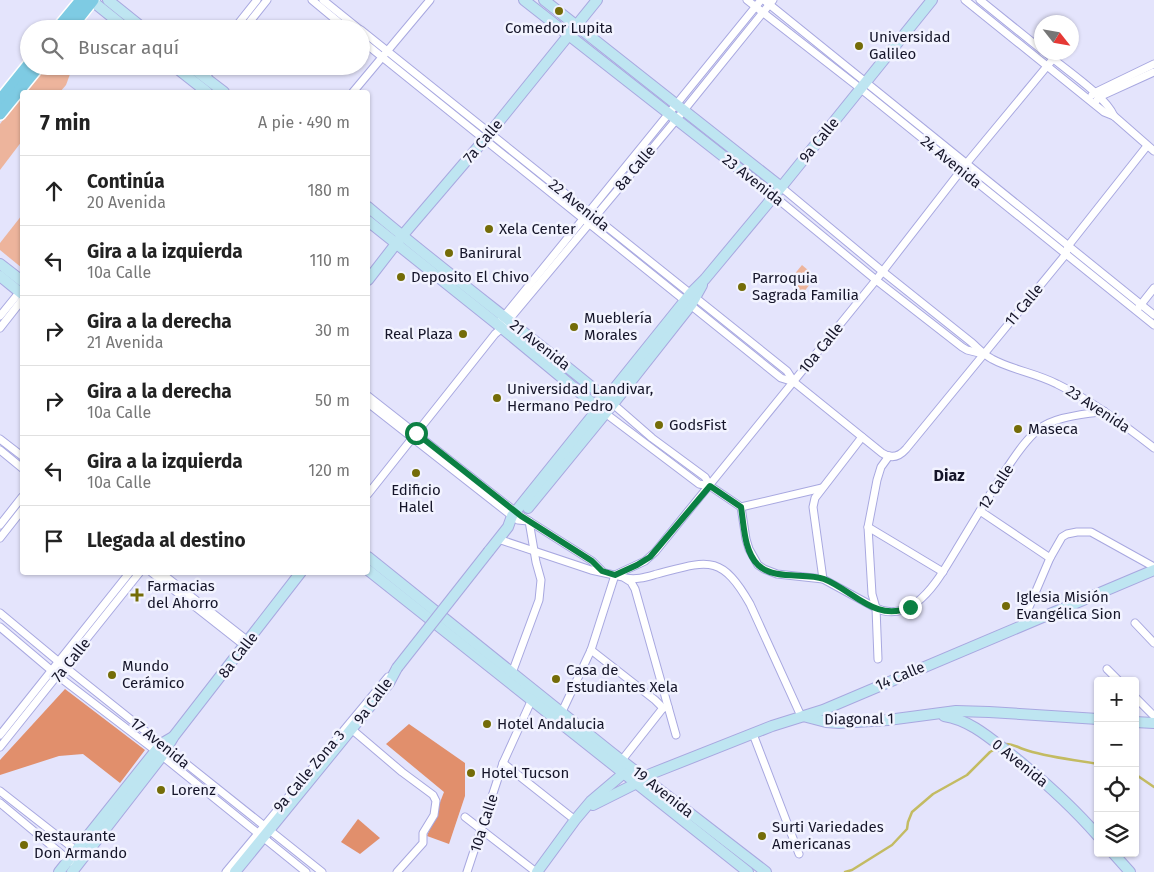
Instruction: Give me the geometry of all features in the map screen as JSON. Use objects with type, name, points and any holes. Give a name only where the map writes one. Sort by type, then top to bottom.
[{"type":"main road","points":[[68,20],[89,0]]},
{"type":"main road","points":[[76,20],[89,0]]},
{"type":"main road","points":[[1,96],[20,74]]},
{"type":"main road","points":[[0,114],[32,75]]},
{"type":"street","points":[[89,0],[115,20]]},
{"type":"street","points":[[108,0],[133,20]]},
{"type":"street","points":[[241,20],[257,0]]},
{"type":"street","points":[[251,20],[267,0]]},
{"type":"street","points":[[312,0],[336,20]]},
{"type":"street","name":"22 Avenida","points":[[323,0],[348,20]]},
{"type":"street","points":[[370,73],[430,0]]},
{"type":"street","name":"23 Avenida","points":[[524,0],[774,196],[876,280],[962,347],[983,354]]},
{"type":"street","name":"23 Avenida","points":[[544,0],[681,106],[971,342],[983,354],[993,360],[1056,383],[1104,411],[1154,448]]},
{"type":"street","name":"7a Calle","points":[[370,277],[597,0]]},
{"type":"street","name":"24 Avenida","points":[[747,0],[863,86],[964,167],[1068,246],[1138,307],[1154,325]]},
{"type":"street","name":"9a Calle","points":[[235,872],[263,832],[389,683],[395,670],[488,551],[519,517],[705,279],[932,0]]},
{"type":"street","points":[[965,0],[1104,112],[1114,116],[1154,151]]},
{"type":"street","points":[[980,0],[1034,44]]},
{"type":"street","name":"24 Avenida","points":[[767,1],[863,86]]},
{"type":"street","name":"8a Calle","points":[[681,106],[756,7],[767,1]]},
{"type":"street","name":"8a Calle","points":[[370,491],[591,214],[681,106],[763,13],[767,1]]},
{"type":"street","name":"22 Avenida","points":[[370,40],[386,55],[487,136],[591,214],[781,378],[794,382],[862,437],[890,456]]},
{"type":"street","name":"22 Avenida","points":[[370,45],[386,55]]},
{"type":"street","name":"10a Calle","points":[[615,575],[650,557],[710,486],[876,280],[964,167],[1052,60]]},
{"type":"street","points":[[1054,60],[1097,95],[1110,108],[1114,116]]},
{"type":"street","points":[[1091,101],[1097,95],[1154,64]]},
{"type":"street","points":[[1097,95],[1154,72]]},
{"type":"street","points":[[185,75],[204,90]]},
{"type":"street","points":[[204,75],[222,90]]},
{"type":"street","points":[[355,90],[368,75]]},
{"type":"street","name":"22 Avenida","points":[[487,136],[586,221],[691,299]]},
{"type":"street","name":"11 Calle","points":[[878,659],[876,608],[872,594],[868,528],[881,467],[890,456],[900,455],[906,449],[1066,254],[1068,246],[1147,146]]},
{"type":"street","name":"24 Avenida","points":[[964,167],[1066,254],[1138,307],[1154,315]]},
{"type":"street","name":"21 Avenida","points":[[370,209],[399,240],[602,411],[699,484],[710,486],[741,507]]},
{"type":"street","name":"21 Avenida","points":[[370,222],[399,240]]},
{"type":"street","points":[[0,264],[20,289]]},
{"type":"street","points":[[0,276],[20,290]]},
{"type":"street","points":[[1138,307],[1154,288]]},
{"type":"street","points":[[0,316],[20,293]]},
{"type":"street","points":[[0,328],[20,294]]},
{"type":"street","name":"21 Avenida","points":[[501,325],[541,344],[652,438],[705,477],[710,486]]},
{"type":"street","points":[[370,398],[414,435],[519,517],[592,561],[602,571]]},
{"type":"street","points":[[370,404],[414,435]]},
{"type":"street","name":"12 Calle","points":[[876,608],[897,612],[917,602],[931,588],[943,572],[1014,458],[1039,429],[1056,420],[1104,411]]},
{"type":"street","points":[[823,578],[813,507],[815,498],[862,437]]},
{"type":"street","points":[[0,439],[20,454]]},
{"type":"street","points":[[0,450],[20,466]]},
{"type":"street","points":[[822,488],[741,507],[749,549],[758,565],[764,569],[777,574],[823,578],[876,608]]},
{"type":"street","points":[[0,525],[20,500]]},
{"type":"street","points":[[980,511],[1050,558]]},
{"type":"street","points":[[0,538],[20,513]]},
{"type":"street","points":[[512,673],[542,589],[542,580],[534,550],[519,517]]},
{"type":"street","points":[[868,528],[943,572]]},
{"type":"street","points":[[1021,626],[1050,558],[1065,535],[1076,532],[1095,533],[1154,568]]},
{"type":"street","points":[[498,539],[591,570],[623,577],[642,578],[702,564],[713,565],[730,574],[750,604],[801,716]]},
{"type":"street","name":"19 Avenida","points":[[370,559],[512,673],[534,696]]},
{"type":"street","name":"14 Calle","points":[[586,809],[640,780],[753,734],[823,710],[1154,568]]},
{"type":"street","name":"19 Avenida","points":[[370,572],[534,696],[624,774],[640,780],[765,871]]},
{"type":"street","name":"7a Calle","points":[[0,735],[128,575]]},
{"type":"street","name":"7a Calle","points":[[0,747],[138,575]]},
{"type":"street","points":[[155,575],[247,644]]},
{"type":"street","points":[[164,575],[247,644]]},
{"type":"street","name":"8a Calle","points":[[59,872],[72,866],[247,644],[299,575]]},
{"type":"street","points":[[560,717],[591,650],[615,575]]},
{"type":"street","points":[[623,577],[631,582],[635,589],[665,708],[676,735]]},
{"type":"street","name":"17 Avenida","points":[[0,613],[162,750],[263,832],[306,872]]},
{"type":"street","points":[[1135,623],[1154,642]]},
{"type":"street","name":"17 Avenida","points":[[0,626],[58,676],[162,750]]},
{"type":"street","points":[[591,650],[665,708]]},
{"type":"street","points":[[1107,669],[1115,677]]},
{"type":"street","name":"10a Calle","points":[[467,872],[503,763],[534,696]]},
{"type":"street","points":[[1139,702],[1154,716]]},
{"type":"street","points":[[622,760],[665,708]]},
{"type":"street","name":"Diagonal 1","points":[[801,716],[819,721],[839,723],[888,720],[956,711],[1094,719]]},
{"type":"street","name":"0 Avenida","points":[[928,715],[957,718],[986,735],[1072,806],[1094,831]]},
{"type":"street","name":"19 Avenida","points":[[560,717],[622,760],[640,780],[748,872]]},
{"type":"street","points":[[1139,722],[1154,724]]},
{"type":"street","points":[[350,727],[402,772],[433,795],[437,805],[434,815],[423,833],[422,844],[398,872]]},
{"type":"street","points":[[753,734],[798,854]]},
{"type":"street","points":[[503,763],[575,820]]},
{"type":"street","name":"14 Calle","points":[[536,872],[575,820],[598,795],[624,774]]},
{"type":"street","points":[[0,791],[80,854]]},
{"type":"street","points":[[0,803],[72,866]]},
{"type":"street","points":[[464,816],[536,872]]},
{"type":"street","points":[[226,872],[263,832]]},
{"type":"street","name":"17 Avenida","points":[[263,832],[322,872]]},
{"type":"street","points":[[1117,857],[1130,872]]},
{"type":"shaded area","points":[[39,75],[70,75],[62,90],[27,90]]},
{"type":"shaded area","points":[[20,98],[20,144],[0,170],[0,124]]},
{"type":"shaded area","points":[[20,218],[20,266],[0,250],[0,243]]},
{"type":"shaded area","points":[[802,265],[816,277],[802,294],[788,282]]},
{"type":"shaded area","points":[[65,689],[145,750],[120,783],[83,754],[59,756],[0,775],[0,760]]},
{"type":"shaded area","points":[[409,724],[465,763],[465,796],[449,844],[427,836],[444,792],[386,744]]},
{"type":"shaded area","points":[[358,819],[380,838],[360,854],[341,842]]},
{"type":"waterway","points":[[1004,744],[1042,754],[1094,763]]},
{"type":"waterway","points":[[845,872],[852,870],[892,845],[907,829],[912,812],[933,794],[967,775],[990,752],[997,748]]},
{"type":"waterway","points":[[1139,777],[1154,787]]},
{"type":"place","name":"Comedor Lupita","points":[[559,11]]},
{"type":"place","name":"Universidad Galileo","points":[[859,46]]},
{"type":"place","name":"Xela Center","points":[[489,229]]},
{"type":"place","name":"Banirural","points":[[449,253]]},
{"type":"place","name":"Deposito El Chivo","points":[[401,277]]},
{"type":"place","name":"Parroquia Sagrada Familia","points":[[742,287]]},
{"type":"place","name":"Mueblería Morales","points":[[574,327]]},
{"type":"place","name":"Real Plaza","points":[[463,334]]},
{"type":"place","name":"Universidad Landivar, Hermano Pedro","points":[[497,398]]},
{"type":"place","name":"GodsFist","points":[[659,425]]},
{"type":"place","name":"Maseca","points":[[1018,429]]},
{"type":"place","name":"Edificio Halel","points":[[416,473]]},
{"type":"place","name":"Farmacias del Ahorro","points":[[137,595]]},
{"type":"place","name":"Iglesia Misión Evangélica Sion","points":[[1006,606]]},
{"type":"place","name":"Mundo Cerámico","points":[[112,675]]},
{"type":"place","name":"Casa de Estudiantes Xela","points":[[556,679]]},
{"type":"place","name":"Hotel Andalucia","points":[[487,724]]},
{"type":"place","name":"Hotel Tucson","points":[[471,773]]},
{"type":"place","name":"Lorenz","points":[[161,790]]},
{"type":"place","name":"Surti Variedades Americanas","points":[[762,836]]},
{"type":"place","name":"Restaurante Don Armando","points":[[24,845]]},
{"type":"district","name":"Diaz","points":[[949,475]]},
{"type":"route","points":[[416,433],[521,516],[592,561],[602,571],[615,575],[650,557],[710,486],[741,507],[749,549],[758,565],[764,569],[777,574],[823,578],[882,611],[897,612],[910,607]]}]
